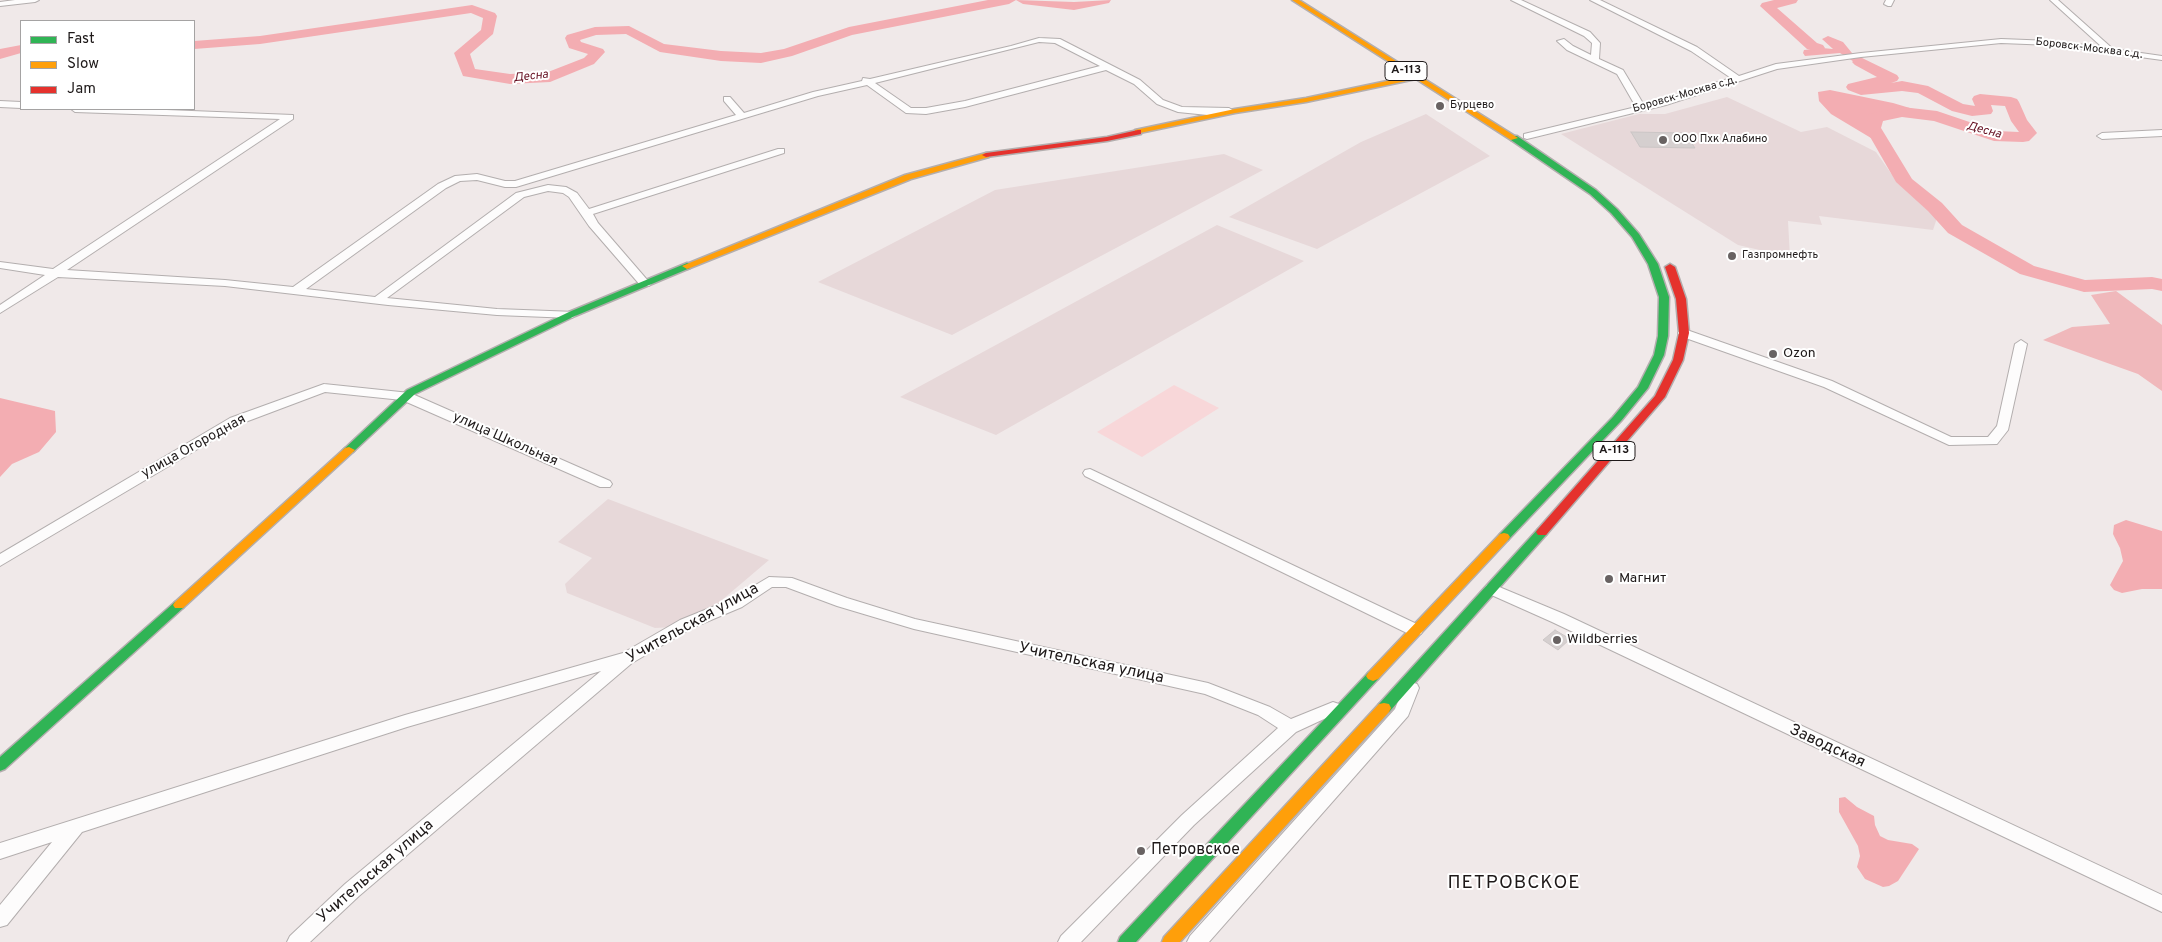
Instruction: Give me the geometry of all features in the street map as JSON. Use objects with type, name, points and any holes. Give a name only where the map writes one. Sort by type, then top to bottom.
[{"type":"main road","name":"А-113","points":[[1126,942],[1415,630],[1614,422],[1643,388],[1659,355],[1663,336],[1664,311],[1660,280],[1653,264],[1636,236],[1614,211],[1578,180],[1295,0]]},
{"type":"main road","name":"А-113","points":[[1310,0],[1597,182],[1631,213]]},
{"type":"main road","points":[[0,765],[268,524],[404,396],[572,314],[908,177],[986,154],[1107,139],[1235,111],[1306,100],[1416,77]]},
{"type":"main road","name":"А-113","points":[[1170,942],[1492,589],[1660,397],[1678,360],[1684,333],[1681,299],[1677,282],[1663,254]]},
{"type":"street","points":[[0,4],[35,0]]},
{"type":"street","points":[[1515,0],[1587,34],[1596,43],[1595,60]]},
{"type":"street","points":[[1594,0],[1694,49],[1738,79]]},
{"type":"street","points":[[2054,0],[2109,49]]},
{"type":"street","points":[[295,291],[355,250],[442,186],[458,178],[476,177],[505,184],[516,184],[866,80],[1045,39],[1057,41],[1137,82],[1160,102],[1180,110],[1235,111]]},
{"type":"street","points":[[1561,41],[1570,48],[1620,72],[1641,108]]},
{"type":"street","name":"Боровск-Москва с.д.","points":[[1527,136],[1641,108],[1776,67],[1843,57],[2001,41],[2052,43],[2109,49],[2160,59]]},
{"type":"street","points":[[866,80],[909,111],[919,112],[958,106],[1106,67]]},
{"type":"street","points":[[727,99],[742,116]]},
{"type":"street","points":[[0,104],[20,105]]},
{"type":"street","points":[[0,310],[290,117],[102,110]]},
{"type":"street","points":[[2102,136],[2162,133]]},
{"type":"street","points":[[587,213],[781,151]]},
{"type":"street","points":[[378,300],[520,194],[544,188],[566,190],[573,195],[593,224],[645,284]]},
{"type":"street","points":[[0,265],[55,273],[197,281],[497,312],[572,314]]},
{"type":"street","points":[[1684,333],[1828,384],[1948,441],[1992,441],[2003,426],[2021,344]]},
{"type":"street","name":"улица Огородная","points":[[0,561],[236,421],[324,388],[404,396]]},
{"type":"street","name":"улица Школьная","points":[[404,396],[605,484]]},
{"type":"street","points":[[1090,473],[1415,630]]},
{"type":"street","name":"Учительская улица","points":[[297,942],[352,890],[626,659],[686,624],[738,603],[769,582],[787,582],[842,602],[914,624],[1208,689],[1264,711],[1290,727]]},
{"type":"street","name":"Заводская","points":[[1492,589],[1558,618],[2162,904]]},
{"type":"street","points":[[0,851],[405,721],[626,659]]},
{"type":"street","points":[[1197,942],[1402,712],[1416,672]]},
{"type":"street","points":[[1068,942],[1188,820],[1290,727],[1350,701]]},
{"type":"street","points":[[0,919],[76,826]]},
{"type":"shaded area","points":[[1791,29],[1796,30],[1822,48],[1833,49],[1822,39],[1828,36],[1843,42],[1852,53],[1891,78],[1875,75],[1840,53],[1805,56],[1804,50],[1814,49],[1789,31]]},
{"type":"shaded area","points":[[1830,90],[1893,103],[1940,117],[1902,112],[1875,118],[1873,128],[1881,144],[1831,114],[1819,101],[1818,92]]},
{"type":"shaded area","points":[[1727,97],[1801,132],[1827,127],[1876,152],[1897,182],[1937,218],[1933,230],[1819,216],[1822,225],[1788,221],[1790,257],[1738,245],[1561,134],[1639,114],[1665,114]]},
{"type":"shaded area","points":[[1426,114],[1490,156],[1317,249],[1229,217],[1361,142]]},
{"type":"shaded area","points":[[1224,154],[1263,170],[952,335],[818,282],[995,190]]},
{"type":"shaded area","points":[[1217,225],[1304,261],[996,435],[900,397]]},
{"type":"shaded area","points":[[2116,291],[2162,325],[2162,391],[2138,374],[2043,340],[2072,327],[2110,324],[2091,295]]},
{"type":"shaded area","points":[[1174,385],[1219,408],[1142,457],[1097,432]]},
{"type":"shaded area","points":[[0,398],[55,411],[56,432],[39,452],[12,464],[0,477]]},
{"type":"shaded area","points":[[608,499],[769,560],[709,611],[673,627],[655,628],[567,593],[565,584],[592,558],[558,542]]},
{"type":"shaded area","points":[[2126,520],[2162,531],[2162,589],[2142,589],[2122,593],[2114,590],[2110,585],[2123,561],[2120,548],[2113,534],[2114,525]]},
{"type":"shaded area","points":[[1845,797],[1857,807],[1874,816],[1875,825],[1880,836],[1888,840],[1912,844],[1919,849],[1898,881],[1883,887],[1865,879],[1857,867],[1860,856],[1858,846],[1839,812],[1839,798]]},
{"type":"building","name":"ООО Пхк Алабино","points":[[1631,132],[1685,133],[1695,148],[1640,147]]},
{"type":"building","name":"Wildberries","points":[[1555,630],[1570,639],[1558,650],[1543,640]]},
{"type":"waterway","name":"Десна","points":[[195,45],[260,40],[472,9],[490,16],[488,31],[462,53],[468,73],[510,79],[550,77],[589,61],[598,52],[574,45],[572,38],[595,31],[629,30],[660,48],[721,56],[761,58],[787,53],[849,31],[1009,0]]},
{"type":"waterway","name":"Десна","points":[[1023,0],[1074,6],[1104,0]]},
{"type":"waterway","name":"Десна","points":[[1791,0],[1767,6],[1812,46],[1818,48]]},
{"type":"waterway","name":"Десна","points":[[0,54],[20,49]]},
{"type":"waterway","name":"Десна","points":[[1860,62],[1891,78],[1854,87],[1861,90],[1902,86],[1922,89],[1958,108],[1972,111],[1985,111],[1980,99],[2011,102],[2019,121],[2029,133],[2023,137],[1994,136],[1937,116],[1902,112],[1875,118],[1873,128],[1905,182],[1935,207],[1955,229],[2027,270],[2084,286],[2152,283],[2162,285]]},
{"type":"traffic: fast","points":[[1504,537],[1617,419],[1643,388],[1659,355],[1663,336],[1664,297],[1653,264],[1636,236],[1614,211],[1593,192],[1514,138]]},
{"type":"traffic: fast","points":[[349,450],[411,392],[572,314],[687,266]]},
{"type":"traffic: fast","points":[[1384,708],[1542,532]]},
{"type":"traffic: fast","points":[[0,765],[179,605]]},
{"type":"traffic: fast","points":[[1126,942],[1373,676]]},
{"type":"traffic: slow","points":[[1295,0],[1514,138]]},
{"type":"traffic: slow","points":[[1138,132],[1235,111],[1306,100],[1416,77]]},
{"type":"traffic: slow","points":[[687,266],[908,177],[986,155]]},
{"type":"traffic: slow","points":[[179,605],[349,450]]},
{"type":"traffic: slow","points":[[1373,676],[1504,537]]},
{"type":"traffic: slow","points":[[1170,942],[1384,708]]},
{"type":"traffic: jam","points":[[986,155],[1107,139],[1138,132]]},
{"type":"traffic: jam","points":[[1542,532],[1660,397],[1678,360],[1684,333],[1681,299],[1670,267]]},
{"type":"place","name":"Бурцево","points":[[1440,106]]},
{"type":"place","name":"ООО Пхк Алабино","points":[[1663,140]]},
{"type":"place","name":"Газпромнефть","points":[[1732,256]]},
{"type":"place","name":"Ozon","points":[[1773,354]]},
{"type":"place","name":"Магнит","points":[[1609,579]]},
{"type":"place","name":"Wildberries","points":[[1557,640]]},
{"type":"place","name":"Петровское","points":[[1141,851]]},
{"type":"district","name":"ПЕТРОВСКОЕ","points":[[1514,884]]}]
